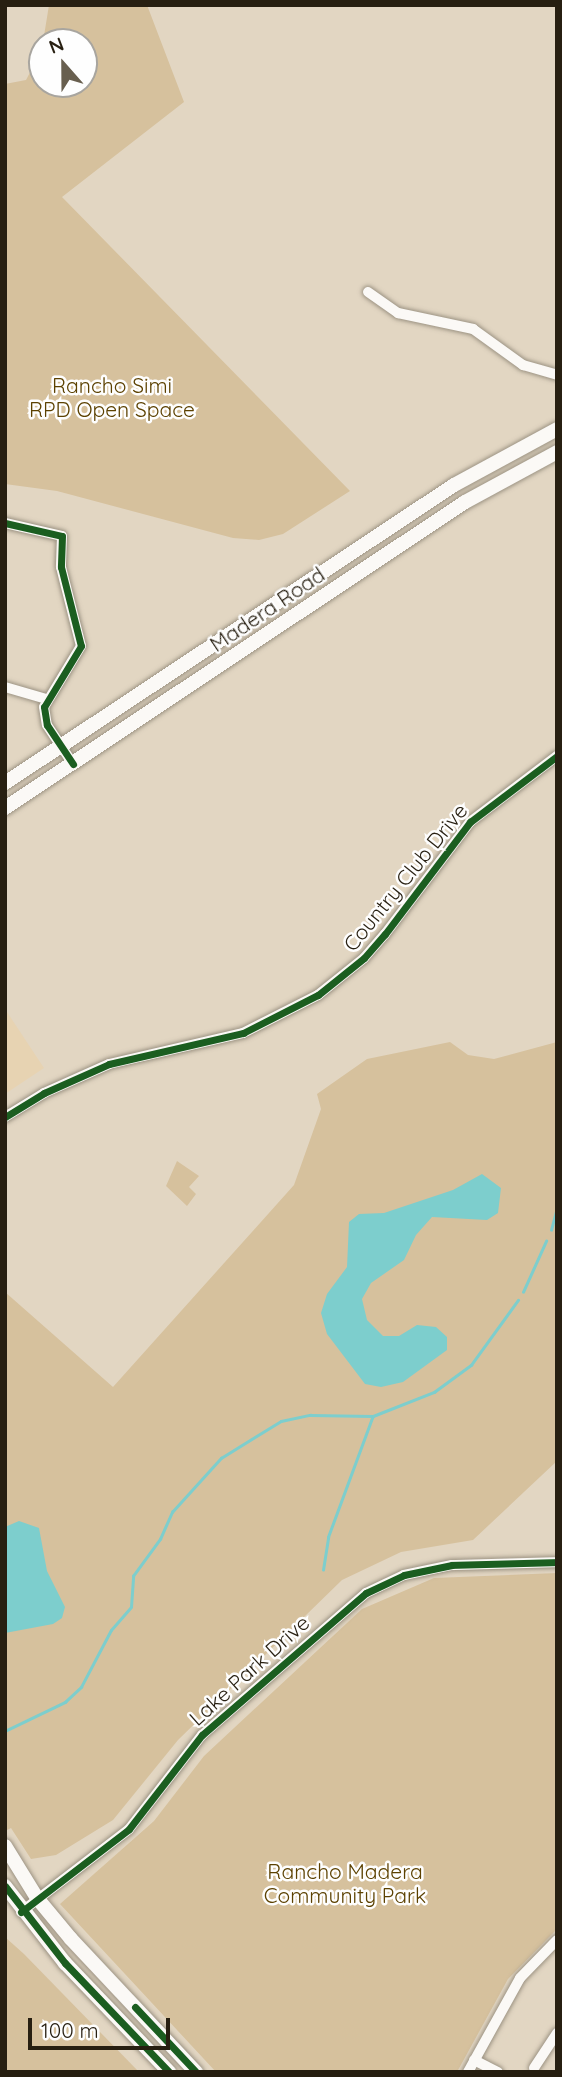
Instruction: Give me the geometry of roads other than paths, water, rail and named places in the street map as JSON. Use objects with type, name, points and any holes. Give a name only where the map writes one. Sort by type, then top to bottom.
[{"type":"main road","name":"Madera Road","points":[[5,783],[454,485],[557,429]]},
{"type":"main road","name":"Madera Road","points":[[5,808],[465,502],[557,452]]},
{"type":"main road","points":[[5,1846],[37,1898],[196,2072]]},
{"type":"main road","points":[[5,1886],[21,1912],[169,2072]]},
{"type":"street","points":[[368,292],[398,313],[473,328],[523,365],[557,375]]},
{"type":"street","points":[[5,523],[62,536],[61,567],[81,646],[46,699],[45,717],[73,764]]},
{"type":"street","points":[[5,687],[46,699]]},
{"type":"street","name":"Country Club Drive","points":[[5,1117],[44,1093],[109,1064],[243,1032],[325,990],[385,934],[470,822],[557,756]]},
{"type":"street","name":"Lake Park Drive","points":[[21,1912],[130,1829],[202,1735],[366,1593],[404,1576],[452,1565],[557,1563]]},
{"type":"street","points":[[468,2072],[520,1978],[557,1940]]},
{"type":"street","points":[[534,2068],[557,2033]]},
{"type":"street","points":[[474,2060],[498,2072]]},
{"type":"water","points":[[482,1174],[501,1188],[498,1213],[487,1220],[432,1217],[416,1235],[404,1260],[371,1283],[362,1299],[367,1320],[383,1336],[399,1336],[417,1325],[436,1327],[447,1337],[447,1350],[403,1382],[381,1387],[365,1384],[327,1334],[321,1313],[327,1294],[347,1267],[349,1222],[359,1214],[384,1213],[453,1190]]},
{"type":"water","points":[[19,1521],[39,1528],[47,1571],[65,1607],[62,1618],[53,1624],[5,1633],[5,1527]]},
{"type":"waterway","points":[[551,1230],[557,1208]]},
{"type":"waterway","points":[[523,1292],[546,1241]]},
{"type":"waterway","points":[[5,1731],[65,1702],[81,1687],[111,1630],[131,1607],[133,1576],[160,1539],[172,1512],[221,1458],[281,1421],[310,1415],[373,1416],[434,1392],[471,1365],[518,1300]]},
{"type":"waterway","points":[[323,1570],[328,1537],[372,1418]]},
{"type":"park label","name":"Rancho Simi RPD Open Space","points":[[112,397]]},
{"type":"park label","name":"Rancho Madera Community Park","points":[[345,1883]]}]
